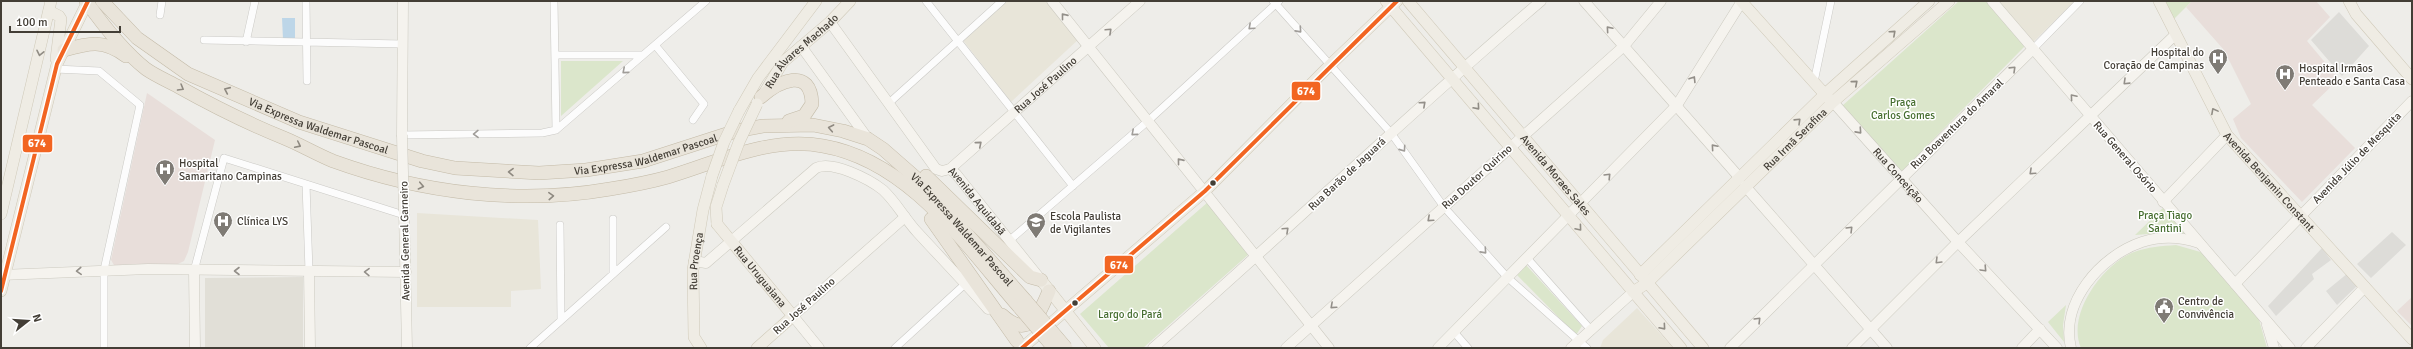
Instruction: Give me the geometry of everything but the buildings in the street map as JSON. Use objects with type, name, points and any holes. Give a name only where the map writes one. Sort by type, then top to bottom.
[{"type":"highway","name":"Via Expressa Waldemar Pascoal","points":[[102,1],[122,24],[154,52],[188,74],[299,122],[422,161],[455,168],[539,173],[616,166],[643,161],[736,131],[780,124],[812,125],[843,130],[868,139],[882,148],[923,184],[1023,305],[1054,348]]},
{"type":"highway","points":[[88,2],[119,42],[147,70]]},
{"type":"highway","points":[[64,50],[84,45],[106,44],[114,47],[140,68],[147,70]]},
{"type":"highway","name":"Via Expressa Waldemar Pascoal","points":[[147,70],[214,108],[330,160],[373,174],[454,192],[545,196],[579,194],[664,178],[745,152],[782,144],[824,146],[879,165],[913,190],[1066,348]]},
{"type":"highway","points":[[759,100],[777,84],[786,80],[799,81],[808,88],[812,96],[809,110],[804,116],[780,124]]},
{"type":"highway","points":[[882,148],[904,157],[916,166],[1030,277],[1041,280]]},
{"type":"highway","points":[[879,165],[908,192],[935,223],[1022,346]]},
{"type":"highway","points":[[996,310],[1016,324],[1030,322],[1041,312],[1049,291]]},
{"type":"main road","name":"Avenida General Garneiro","points":[[403,1],[402,135],[407,348]]},
{"type":"main road","name":"Rua Proença","points":[[694,343],[694,261],[712,176],[724,142],[739,111],[758,78],[816,1]]},
{"type":"main road","name":"Rua Álvares Machado","points":[[717,224],[716,207],[723,185],[738,142],[759,100],[783,62],[830,22],[850,1]]},
{"type":"main road","points":[[1052,1],[1258,256],[1329,348]]},
{"type":"main road","name":"Rua José Paulino","points":[[950,169],[1090,48],[1140,1]]},
{"type":"main road","name":"Avenida Moraes Sales","points":[[1408,1],[1703,348]]},
{"type":"main road","name":"Rua Barão de Jaguará","points":[[1153,348],[1258,256],[1464,67],[1541,1]]},
{"type":"main road","points":[[1584,1],[1677,105],[1813,265],[1887,348]]},
{"type":"main road","name":"Rua Doutor Quirino","points":[[1286,348],[1624,46],[1661,1]]},
{"type":"main road","points":[[1438,348],[1677,105],[1741,1]]},
{"type":"main road","name":"Rua Conceição","points":[[1741,1],[1902,178],[1958,242],[2057,348]]},
{"type":"main road","name":"Rua Irmã Serafina","points":[[1633,292],[1643,279],[1742,181],[1928,1]]},
{"type":"main road","name":"Rua Irmã Serafina","points":[[1829,98],[1949,1]]},
{"type":"main road","name":"Rua General Osório","points":[[1992,1],[2090,117],[2290,348]]},
{"type":"main road","name":"Avenida Benjamin Constant","points":[[2159,1],[2227,135],[2412,339]]},
{"type":"main road","points":[[1,291],[3,275],[56,66],[88,2]]},
{"type":"main road","points":[[694,261],[705,264],[822,165],[843,169],[882,190],[1022,346],[1066,312],[1205,191],[1391,3]]},
{"type":"main road","name":"Avenida Moraes Sales","points":[[1391,3],[1452,78],[1681,348]]},
{"type":"main road","points":[[2353,3],[2412,79]]},
{"type":"main road","points":[[50,6],[61,19],[55,58],[56,66]]},
{"type":"main road","points":[[1,214],[50,6]]},
{"type":"main road","name":"Avenida Aquidabã","points":[[830,22],[936,169],[942,171],[950,169],[956,174],[1095,348]]},
{"type":"main road","points":[[1852,348],[1958,242],[2175,35]]},
{"type":"main road","points":[[801,46],[868,139]]},
{"type":"main road","name":"Rua Boaventura do Amaral","points":[[1730,348],[2033,49]]},
{"type":"main road","points":[[33,81],[51,85]]},
{"type":"main road","name":"Avenida Júlio de Mesquita","points":[[2235,284],[2412,101]]},
{"type":"main road","points":[[2163,202],[2227,135]]},
{"type":"main road","name":"Rua José Paulino","points":[[757,348],[905,217]]},
{"type":"main road","points":[[700,232],[709,224],[717,224]]},
{"type":"main road","name":"Rua Uruguaiana","points":[[717,224],[819,348]]},
{"type":"main road","points":[[2071,348],[2069,326],[2075,302],[2088,283],[2114,258],[2124,250],[2156,239],[2174,238],[2199,243]]},
{"type":"main road","points":[[3,275],[104,270],[406,272]]},
{"type":"main road","points":[[194,271],[195,348]]},
{"type":"main road","points":[[309,271],[310,348]]},
{"type":"main road","points":[[2306,348],[2365,287]]},
{"type":"main road","points":[[1571,348],[1633,292]]},
{"type":"main road","points":[[2266,321],[2274,348]]},
{"type":"main road","points":[[1052,323],[1081,331]]},
{"type":"main road","points":[[2022,348],[2040,329]]},
{"type":"main road","points":[[694,343],[701,348]]},
{"type":"street","points":[[160,15],[162,1]]},
{"type":"street","points":[[246,42],[255,1]]},
{"type":"street","points":[[306,1],[307,81]]},
{"type":"street","points":[[554,1],[556,130]]},
{"type":"street","points":[[402,135],[542,133],[556,130],[706,1]]},
{"type":"street","points":[[926,1],[957,42],[1073,186]]},
{"type":"street","points":[[889,103],[1002,1]]},
{"type":"street","points":[[1814,82],[1831,1]]},
{"type":"street","name":"Rua Boaventura do Amaral","points":[[2033,49],[2080,1]]},
{"type":"street","points":[[1010,240],[1148,121],[1276,2],[1330,65],[1392,133],[1444,207],[1507,277],[1587,348]]},
{"type":"street","points":[[204,40],[403,44]]},
{"type":"street","points":[[655,45],[704,104],[693,120]]},
{"type":"street","points":[[555,55],[643,55]]},
{"type":"street","points":[[56,66],[99,71],[140,105],[104,270],[104,348]]},
{"type":"street","points":[[194,271],[224,158],[404,213]]},
{"type":"street","points":[[306,184],[309,271]]},
{"type":"street","points":[[613,219],[613,274]]},
{"type":"street","points":[[560,225],[561,320]]},
{"type":"street","points":[[530,348],[666,228]]},
{"type":"street","points":[[1527,258],[1591,330]]},
{"type":"street","points":[[895,348],[965,284]]},
{"type":"street","points":[[1454,332],[1468,348]]},
{"type":"shaded area","points":[[1005,1],[1049,1],[1079,39],[1011,102],[962,39]]},
{"type":"shaded area","points":[[1995,1],[2075,1],[2031,44]]},
{"type":"shaded area","name":"Hospital Irmãos Penteado e Santa Casa","points":[[2192,1],[2316,1],[2330,17],[2307,41],[2339,79],[2312,105],[2355,148],[2302,202],[2241,138],[2233,119],[2251,104],[2224,50],[2186,7]]},
{"type":"shaded area","points":[[2339,12],[2369,46],[2342,76],[2311,40]]},
{"type":"shaded area","name":"Hospital Samaritano Campinas","points":[[147,93],[215,140],[188,252],[184,261],[178,264],[114,265],[111,260]]},
{"type":"shaded area","points":[[417,213],[538,220],[541,289],[511,291],[511,307],[417,307]]},
{"type":"shaded area","points":[[2392,232],[2406,245],[2371,278],[2357,264]]},
{"type":"shaded area","points":[[2322,248],[2331,260],[2312,274],[2314,279],[2276,316],[2268,306]]},
{"type":"shaded area","points":[[2348,273],[2358,285],[2337,305],[2326,291]]},
{"type":"shaded area","points":[[303,277],[303,348],[205,348],[205,278]]},
{"type":"shaded area","points":[[2412,297],[2412,326],[2397,311]]},
{"type":"shaded area","points":[[1637,308],[1673,348],[1600,348],[1603,340]]},
{"type":"green space","name":"Praça Carlos Gomes","points":[[1959,1],[1988,1],[2025,46],[1902,171],[1842,106]]},
{"type":"green space","points":[[2159,1],[2192,1],[2169,24]]},
{"type":"green space","points":[[561,61],[623,61],[561,116]]},
{"type":"green space","name":"Largo do Pará","points":[[1208,202],[1249,254],[1143,348],[1109,348],[1080,314]]},
{"type":"green space","name":"Praça Tiago Santini","points":[[2166,205],[2189,234],[2175,232],[2135,235]]},
{"type":"green space","points":[[2176,245],[2204,253],[2258,316],[2267,348],[2081,348],[2078,335],[2079,320],[2083,306],[2090,292],[2111,267],[2122,258],[2139,250]]},
{"type":"green space","points":[[1526,265],[1582,326],[1576,335],[1517,275]]},
{"type":"green space","points":[[2066,305],[2063,325],[2064,342],[2048,322]]},
{"type":"water","points":[[282,18],[295,18],[295,38],[283,39]]},
{"type":"transit line","name":"674","points":[[1,291],[57,64],[88,1]]},
{"type":"transit line","name":"674","points":[[1022,348],[1205,191],[1397,1]]},
{"type":"place","name":"Hospital do Coração de Campinas","points":[[2218,75]]},
{"type":"place","name":"Hospital Irmãos Penteado e Santa Casa","points":[[2285,91]]},
{"type":"place","name":"Hospital Samaritano Campinas","points":[[165,186]]},
{"type":"place","name":"Clínica LYS","points":[[223,238]]},
{"type":"place","name":"Escola Paulista de Vigilantes","points":[[1036,239]]},
{"type":"place","name":"Centro de Convivência","points":[[2164,324]]}]
